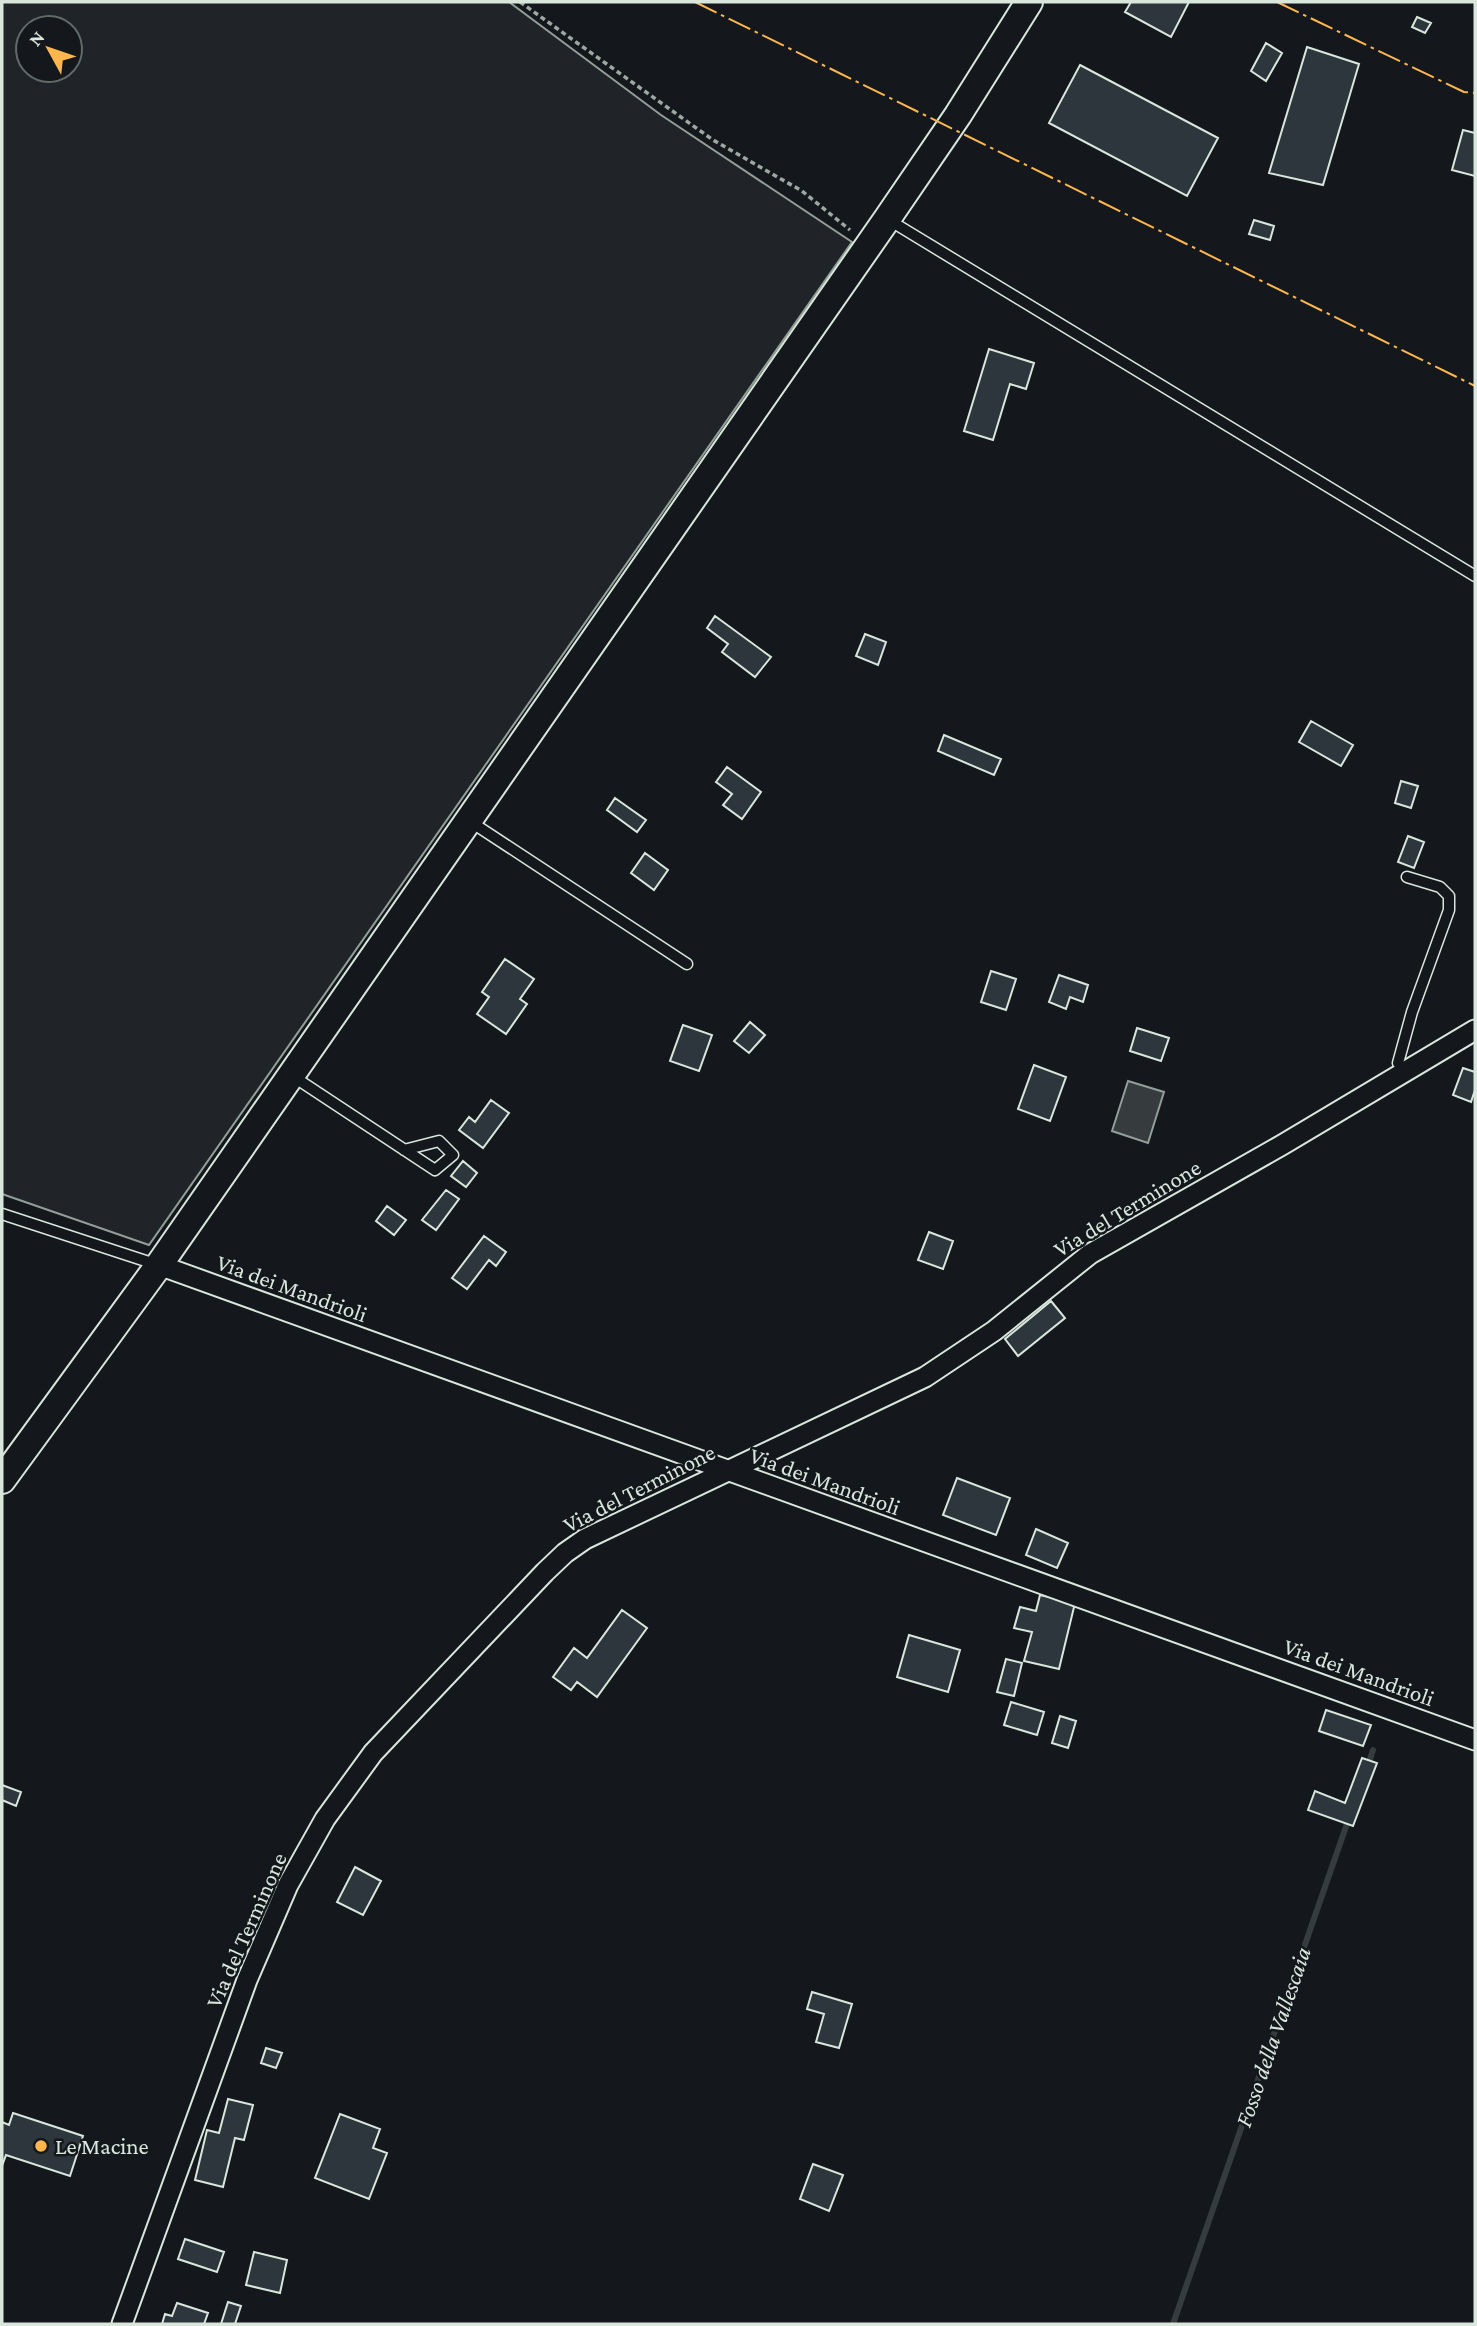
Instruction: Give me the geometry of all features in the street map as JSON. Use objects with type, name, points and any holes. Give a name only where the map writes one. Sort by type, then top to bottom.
[{"type":"main road","points":[[2,1480],[159,1265],[887,219],[958,116],[1029,2]]},
{"type":"street","name":"Via del Terminone","points":[[122,2324],[247,1980],[288,1885],[325,1819],[373,1753],[565,1553],[585,1539],[935,1371],[994,1331],[1090,1254],[1282,1145],[1475,1030]]},
{"type":"street","name":"Via dei Mandrioli","points":[[159,1265],[726,1472],[1475,1740]]},
{"type":"lane","points":[[887,219],[1475,576]]},
{"type":"lane","points":[[467,820],[687,964]]},
{"type":"lane","points":[[1398,1063],[1412,1012],[1449,910],[1449,896],[1440,887],[1407,877]]},
{"type":"lane","points":[[291,1075],[404,1150]]},
{"type":"lane","points":[[2,1214],[159,1265]]},
{"type":"path","points":[[520,2],[713,140],[802,191],[868,245]]},
{"type":"shaded area","points":[[2,2],[509,2],[661,115],[852,242],[149,1245],[2,1194]]},
{"type":"shaded area","points":[[1128,1081],[1164,1092],[1148,1143],[1112,1131]]},
{"type":"building","points":[[1131,2],[1189,2],[1171,37],[1125,12]]},
{"type":"building","points":[[1417,17],[1431,23],[1425,33],[1412,27]]},
{"type":"building","points":[[1266,43],[1282,53],[1266,81],[1251,71]]},
{"type":"building","points":[[1307,47],[1359,64],[1323,185],[1269,173]]},
{"type":"building","points":[[1080,65],[1218,138],[1187,196],[1049,123]]},
{"type":"building","points":[[1463,130],[1475,133],[1475,176],[1452,170]]},
{"type":"building","points":[[1254,220],[1274,226],[1270,240],[1249,234]]},
{"type":"building","points":[[989,349],[1034,363],[1026,389],[1010,384],[993,440],[964,431]]},
{"type":"building","points":[[715,616],[771,657],[755,677],[722,652],[728,644],[707,628]]},
{"type":"building","points":[[865,634],[886,642],[878,665],[856,656]]},
{"type":"building","points":[[1311,721],[1353,745],[1341,766],[1299,742]]},
{"type":"building","points":[[944,735],[1001,759],[994,775],[938,751]]},
{"type":"building","points":[[727,767],[761,792],[742,819],[723,805],[732,794],[716,782]]},
{"type":"building","points":[[1401,781],[1418,786],[1411,808],[1395,803]]},
{"type":"building","points":[[615,798],[646,820],[637,832],[607,810]]},
{"type":"building","points":[[1408,836],[1424,842],[1414,868],[1398,862]]},
{"type":"building","points":[[645,853],[668,870],[654,890],[631,873]]},
{"type":"building","points":[[505,959],[534,979],[520,999],[527,1004],[506,1034],[477,1014],[489,997],[482,992]]},
{"type":"building","points":[[991,971],[1016,979],[1006,1010],[981,1002]]},
{"type":"building","points":[[1059,975],[1088,985],[1083,1002],[1070,997],[1066,1009],[1049,1002]]},
{"type":"building","points":[[750,1022],[765,1035],[749,1053],[734,1041]]},
{"type":"building","points":[[683,1025],[712,1035],[699,1071],[670,1061]]},
{"type":"building","points":[[1137,1028],[1169,1038],[1161,1061],[1130,1051]]},
{"type":"building","points":[[1034,1065],[1066,1077],[1050,1121],[1018,1109]]},
{"type":"building","points":[[1463,1068],[1475,1072],[1475,1090],[1471,1102],[1453,1095]]},
{"type":"building","points":[[491,1100],[509,1113],[483,1148],[459,1130],[469,1117],[475,1122]]},
{"type":"building","points":[[463,1161],[477,1173],[466,1187],[451,1176]]},
{"type":"building","points":[[446,1190],[459,1199],[436,1230],[422,1220]]},
{"type":"building","points":[[387,1206],[406,1220],[394,1235],[376,1221]]},
{"type":"building","points":[[929,1232],[953,1241],[943,1269],[918,1260]]},
{"type":"building","points":[[484,1236],[506,1252],[496,1266],[489,1260],[467,1289],[452,1278]]},
{"type":"building","points":[[1051,1301],[1065,1318],[1018,1356],[1005,1339]]},
{"type":"building","points":[[957,1478],[1010,1498],[996,1535],[943,1515]]},
{"type":"building","points":[[1036,1529],[1068,1543],[1057,1568],[1026,1555]]},
{"type":"building","points":[[1040,1595],[1075,1603],[1059,1669],[1024,1661],[1032,1632],[1014,1628],[1020,1607],[1036,1611]]},
{"type":"building","points":[[622,1610],[647,1628],[597,1697],[577,1682],[571,1690],[553,1677],[574,1648],[587,1658]]},
{"type":"building","points":[[909,1635],[960,1650],[948,1692],[897,1677]]},
{"type":"building","points":[[1006,1659],[1022,1663],[1014,1696],[997,1692]]},
{"type":"building","points":[[1011,1702],[1044,1712],[1037,1735],[1004,1725]]},
{"type":"building","points":[[1326,1710],[1371,1725],[1363,1746],[1319,1731]]},
{"type":"building","points":[[1060,1716],[1076,1721],[1068,1748],[1052,1743]]},
{"type":"building","points":[[1362,1758],[1377,1763],[1353,1826],[1308,1810],[1315,1791],[1345,1803]]},
{"type":"building","points":[[2,1785],[21,1792],[16,1806],[2,1800]]},
{"type":"building","points":[[355,1867],[381,1881],[363,1915],[337,1902]]},
{"type":"building","points":[[812,1992],[852,2004],[839,2048],[816,2042],[824,2014],[807,2009]]},
{"type":"building","points":[[266,2048],[282,2053],[276,2068],[261,2063]]},
{"type":"building","points":[[228,2099],[253,2105],[244,2140],[235,2138],[223,2187],[195,2180],[207,2130],[219,2133]]},
{"type":"building","name":"Le Macine","points":[[13,2113],[83,2136],[70,2176],[6,2155],[2,2166],[2,2122],[9,2125]]},
{"type":"building","points":[[340,2114],[380,2129],[373,2148],[387,2153],[369,2199],[315,2178]]},
{"type":"building","points":[[813,2164],[843,2175],[829,2211],[800,2199]]},
{"type":"building","points":[[185,2239],[224,2252],[217,2272],[178,2259]]},
{"type":"building","points":[[254,2252],[287,2260],[280,2293],[246,2285]]},
{"type":"building","points":[[228,2302],[241,2306],[235,2324],[221,2324]]},
{"type":"building","points":[[177,2303],[208,2313],[204,2324],[162,2324],[165,2314],[172,2316]]},
{"type":"waterway","name":"Fosso della Vallescaia","points":[[1367,1768],[1373,1750]]},
{"type":"waterway","name":"Fosso della Vallescaia","points":[[1173,2324],[1349,1818]]},
{"type":"power","points":[[695,2],[1475,386]]},
{"type":"power","points":[[1277,2],[1464,92],[1475,93]]},
{"type":"place","name":"Le Macine","points":[[41,2146]]}]
